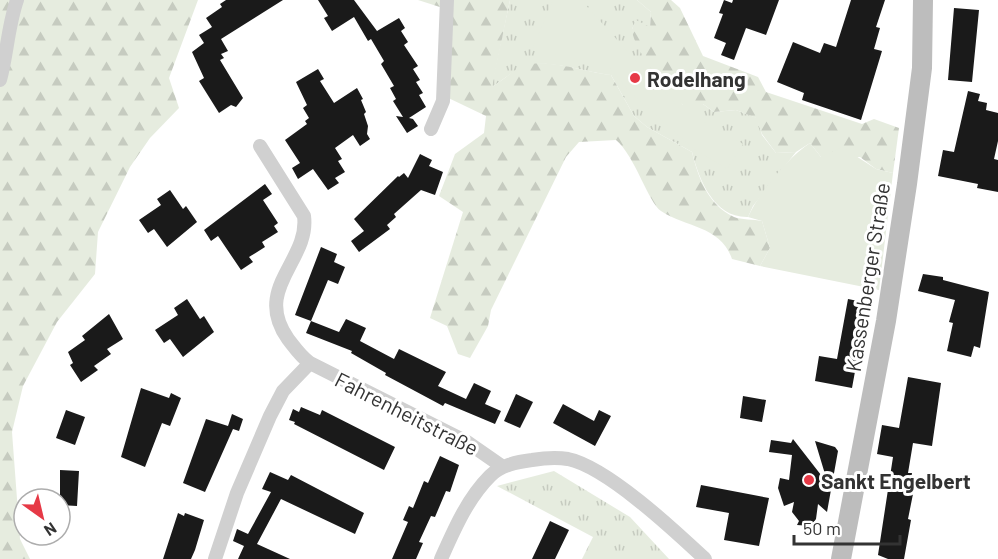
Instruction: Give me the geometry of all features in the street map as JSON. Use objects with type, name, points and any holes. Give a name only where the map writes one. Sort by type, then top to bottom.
[{"type":"street","points":[[0,80],[16,0]]},
{"type":"street","points":[[431,129],[443,101],[447,0]]},
{"type":"street","name":"Kassenberger Straße","points":[[841,559],[886,321],[907,184],[922,68],[923,0]]},
{"type":"street","name":"Fahrenheitstraße","points":[[260,146],[304,216],[303,235],[281,283],[276,314],[286,335],[310,363],[459,438],[504,466]]},
{"type":"street","name":"Fahrenheitstraße","points":[[214,559],[237,493],[270,416],[283,391],[310,363]]},
{"type":"street","points":[[441,559],[470,502],[491,476],[504,466],[551,458],[582,464],[616,484],[705,559]]},
{"type":"green space","points":[[0,0],[198,0],[169,78],[179,108],[150,138],[130,167],[98,232],[95,274],[57,322],[23,386],[12,432],[16,487],[12,487],[12,547],[24,547],[30,559],[0,559]]},
{"type":"green space","points":[[418,0],[510,0],[492,87],[519,68],[532,64],[554,64],[611,75],[634,116],[647,127],[692,152],[701,180],[717,205],[734,217],[762,221],[770,248],[760,266],[732,259],[727,248],[712,234],[661,211],[651,198],[623,147],[616,140],[579,142],[566,157],[491,310],[488,326],[470,358],[458,354],[447,326],[430,318],[463,212],[439,196],[455,154],[484,133],[486,116],[440,94],[446,9]]},
{"type":"green space","points":[[510,0],[637,0],[651,12],[650,28],[636,21],[632,29],[636,40],[653,70],[683,105],[703,104],[714,112],[736,110],[757,118],[762,135],[776,153],[796,152],[753,206],[748,217],[736,216],[717,204],[710,195],[699,174],[692,152],[647,127],[634,116],[611,75],[554,65],[532,64],[515,71],[491,88]]},
{"type":"green space","name":"Rodelhang","points":[[553,0],[581,0],[679,108],[743,144],[727,169],[694,149],[629,91],[608,66],[532,50]]},
{"type":"green space","points":[[637,0],[671,0],[680,8],[703,56],[758,77],[766,92],[862,124],[874,119],[899,128],[893,173],[876,169],[860,157],[821,157],[810,143],[796,152],[776,153],[762,134],[756,118],[736,110],[714,112],[703,104],[692,107],[679,102],[645,59],[633,37],[632,28],[636,20],[650,27],[651,12]]},
{"type":"green space","points":[[810,143],[821,157],[842,147],[876,169],[893,173],[879,290],[760,266],[770,248],[762,221],[748,217],[759,197],[775,176],[801,149]]},
{"type":"green space","points":[[554,471],[630,517],[669,559],[582,559],[593,537],[497,486]]},
{"type":"building","points":[[226,0],[283,0],[221,39],[228,51],[221,54],[224,58],[220,60],[243,98],[236,107],[231,105],[219,113],[199,81],[204,78],[192,52],[204,43],[199,35],[212,27],[206,18],[222,7],[220,4]]},
{"type":"building","points":[[318,0],[354,0],[377,31],[399,18],[405,28],[401,31],[408,42],[404,45],[418,66],[413,69],[420,80],[416,82],[423,93],[419,95],[426,107],[409,118],[413,119],[418,126],[407,133],[396,116],[403,117],[393,101],[396,99],[390,88],[394,86],[381,64],[384,61],[371,39],[368,41],[354,17],[332,31],[324,18],[328,16]]},
{"type":"building","points":[[724,0],[732,3],[733,0],[779,0],[766,35],[746,28],[734,60],[721,55],[726,43],[714,38],[723,14],[719,13]]},
{"type":"building","points":[[851,0],[885,0],[876,27],[880,28],[874,49],[882,51],[861,120],[802,100],[804,93],[777,82],[793,42],[820,53],[824,43],[836,47]]},
{"type":"building","points":[[954,8],[979,10],[972,82],[948,80]]},
{"type":"building","points":[[318,69],[324,79],[320,81],[334,103],[357,88],[363,99],[361,100],[366,112],[364,114],[370,139],[360,146],[353,135],[335,148],[342,159],[338,161],[345,172],[335,178],[339,183],[328,190],[313,169],[298,179],[292,168],[300,163],[285,140],[307,124],[305,121],[309,118],[303,108],[307,105],[296,82]]},
{"type":"building","points":[[968,91],[980,94],[978,101],[987,103],[986,110],[998,113],[998,141],[994,159],[998,160],[998,192],[977,188],[978,184],[938,176],[943,150],[954,152]]},
{"type":"building","points":[[420,154],[432,160],[429,166],[443,172],[435,195],[421,190],[394,214],[396,217],[387,225],[390,229],[359,252],[351,241],[364,231],[354,219],[398,176],[404,173],[408,178]]},
{"type":"building","points":[[265,184],[272,194],[263,200],[278,223],[274,226],[278,232],[262,242],[265,247],[249,257],[253,262],[241,270],[218,236],[211,241],[204,230]]},
{"type":"building","points":[[170,190],[183,209],[186,206],[197,222],[167,247],[154,229],[148,233],[139,220],[161,205],[157,199]]},
{"type":"building","points":[[321,247],[337,254],[334,262],[345,267],[338,284],[328,280],[311,321],[295,315]]},
{"type":"building","points":[[923,274],[943,277],[943,280],[989,292],[980,348],[974,346],[971,357],[947,351],[953,323],[949,322],[955,300],[918,291]]},
{"type":"building","points":[[187,299],[200,319],[204,316],[214,332],[183,357],[170,339],[164,343],[155,330],[178,315],[174,308]]},
{"type":"building","points":[[848,299],[868,303],[862,336],[867,345],[860,344],[852,388],[815,381],[819,356],[837,359]]},
{"type":"building","points":[[109,314],[123,339],[107,349],[111,354],[94,366],[98,370],[81,382],[70,365],[73,363],[68,352],[85,340],[82,336]]},
{"type":"building","points":[[346,319],[366,328],[360,341],[394,359],[399,349],[446,372],[438,386],[466,399],[474,383],[491,391],[485,404],[501,411],[495,424],[445,403],[443,406],[385,375],[386,373],[351,353],[352,351],[306,333],[311,321],[339,332]]},
{"type":"building","points":[[908,377],[941,383],[932,446],[913,443],[908,473],[912,473],[909,493],[913,494],[908,519],[911,520],[904,559],[888,559],[878,555],[893,457],[877,454],[882,425],[899,428]]},
{"type":"building","points":[[141,388],[169,398],[171,393],[181,398],[170,426],[162,423],[145,467],[121,457]]},
{"type":"building","points":[[516,394],[533,402],[520,428],[504,421]]},
{"type":"building","points":[[743,396],[766,400],[762,422],[740,418]]},
{"type":"building","points":[[563,404],[594,421],[599,410],[611,416],[595,446],[553,423]]},
{"type":"building","points":[[301,407],[320,415],[322,410],[395,447],[384,470],[294,424],[295,422],[289,420],[293,409],[299,412]]},
{"type":"building","points":[[66,410],[85,417],[75,445],[56,438]]},
{"type":"building","points":[[232,414],[243,419],[239,431],[233,429],[205,492],[183,483],[206,419],[228,426]]},
{"type":"building","name":"Sankt Engelbert","points":[[793,439],[828,484],[815,441],[835,447],[838,451],[827,512],[818,504],[816,519],[811,526],[797,525],[799,521],[792,512],[794,502],[784,506],[778,488],[780,478],[789,480],[792,455],[769,452],[771,440],[791,443]]},
{"type":"building","points":[[440,456],[459,465],[450,492],[446,491],[435,517],[431,516],[419,542],[423,543],[416,559],[392,559],[408,522],[403,520],[409,506],[413,508],[424,481],[428,483]]},
{"type":"building","points":[[60,470],[79,471],[77,506],[72,506],[72,487],[60,487]]},
{"type":"building","points":[[270,472],[288,480],[291,475],[364,513],[355,534],[281,499],[257,544],[290,559],[238,559],[244,546],[233,541],[237,529],[248,534],[271,492],[262,489]]},
{"type":"building","points":[[701,485],[769,498],[759,546],[724,540],[729,513],[696,507]]},
{"type":"building","points":[[178,513],[184,516],[185,513],[204,520],[195,550],[191,559],[163,559]]},
{"type":"building","points":[[550,521],[569,530],[555,559],[532,559]]},
{"type":"place","name":"Rodelhang","points":[[635,78]]},
{"type":"place","name":"Sankt Engelbert","points":[[809,480]]}]
